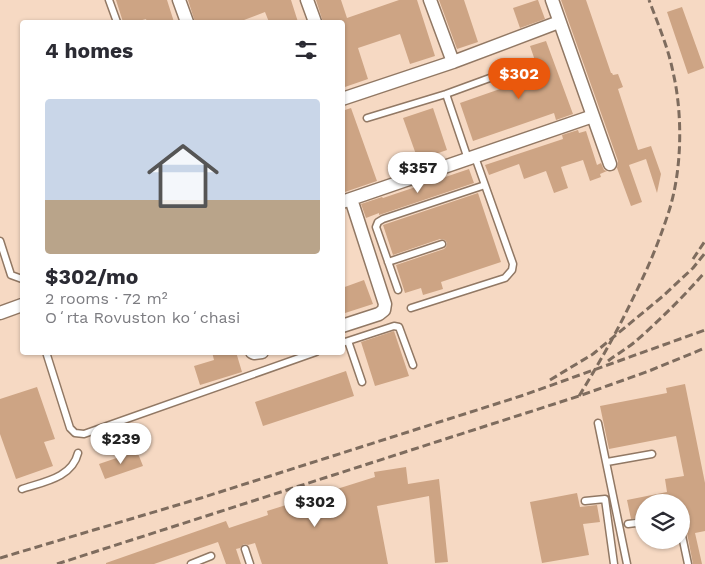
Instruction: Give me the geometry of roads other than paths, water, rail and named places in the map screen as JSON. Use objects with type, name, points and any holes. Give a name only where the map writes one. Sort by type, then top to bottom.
[{"type":"street","points":[[180,0],[186,20]]},
{"type":"street","points":[[307,0],[314,20]]},
{"type":"street","points":[[430,0],[453,62]]},
{"type":"street","points":[[552,0],[610,164]]},
{"type":"street","points":[[345,98],[453,62],[559,22]]},
{"type":"street","points":[[345,325],[379,314],[384,310],[385,304],[347,200],[593,116]]},
{"type":"street","points":[[0,313],[20,306]]},
{"type":"lane","points":[[109,0],[115,20]]},
{"type":"lane","points":[[367,118],[446,94],[528,64]]},
{"type":"lane","points":[[411,308],[505,278],[512,270],[513,264],[486,185],[472,158],[446,94]]},
{"type":"lane","points":[[398,290],[376,227],[378,222],[486,185]]},
{"type":"lane","points":[[0,241],[11,275],[20,278]]},
{"type":"lane","points":[[388,262],[442,244]]},
{"type":"lane","points":[[362,382],[345,342],[394,326],[399,327],[413,365]]},
{"type":"lane","points":[[47,355],[70,428],[75,433],[84,434],[308,355]]},
{"type":"lane","points":[[598,423],[627,564]]},
{"type":"lane","points":[[22,490],[64,474],[72,467],[78,452]]},
{"type":"lane","points":[[607,462],[652,454]]},
{"type":"lane","points":[[585,502],[605,499],[613,564]]},
{"type":"lane","points":[[628,524],[635,523]]},
{"type":"lane","points":[[245,549],[250,564]]},
{"type":"lane","points":[[685,549],[688,564]]},
{"type":"lane","points":[[191,564],[211,556]]},
{"type":"railway","points":[[579,396],[616,332],[645,272],[669,211],[677,178],[680,124],[676,89],[668,54],[649,0]]},
{"type":"railway","points":[[693,259],[705,241]]},
{"type":"railway","points":[[550,380],[593,354],[663,296],[693,268],[705,253]]},
{"type":"railway","points":[[608,361],[633,344],[645,333],[681,299],[705,272]]},
{"type":"railway","points":[[0,558],[201,498],[524,395],[705,330]]},
{"type":"railway","points":[[57,564],[579,396],[649,371],[705,348]]}]
